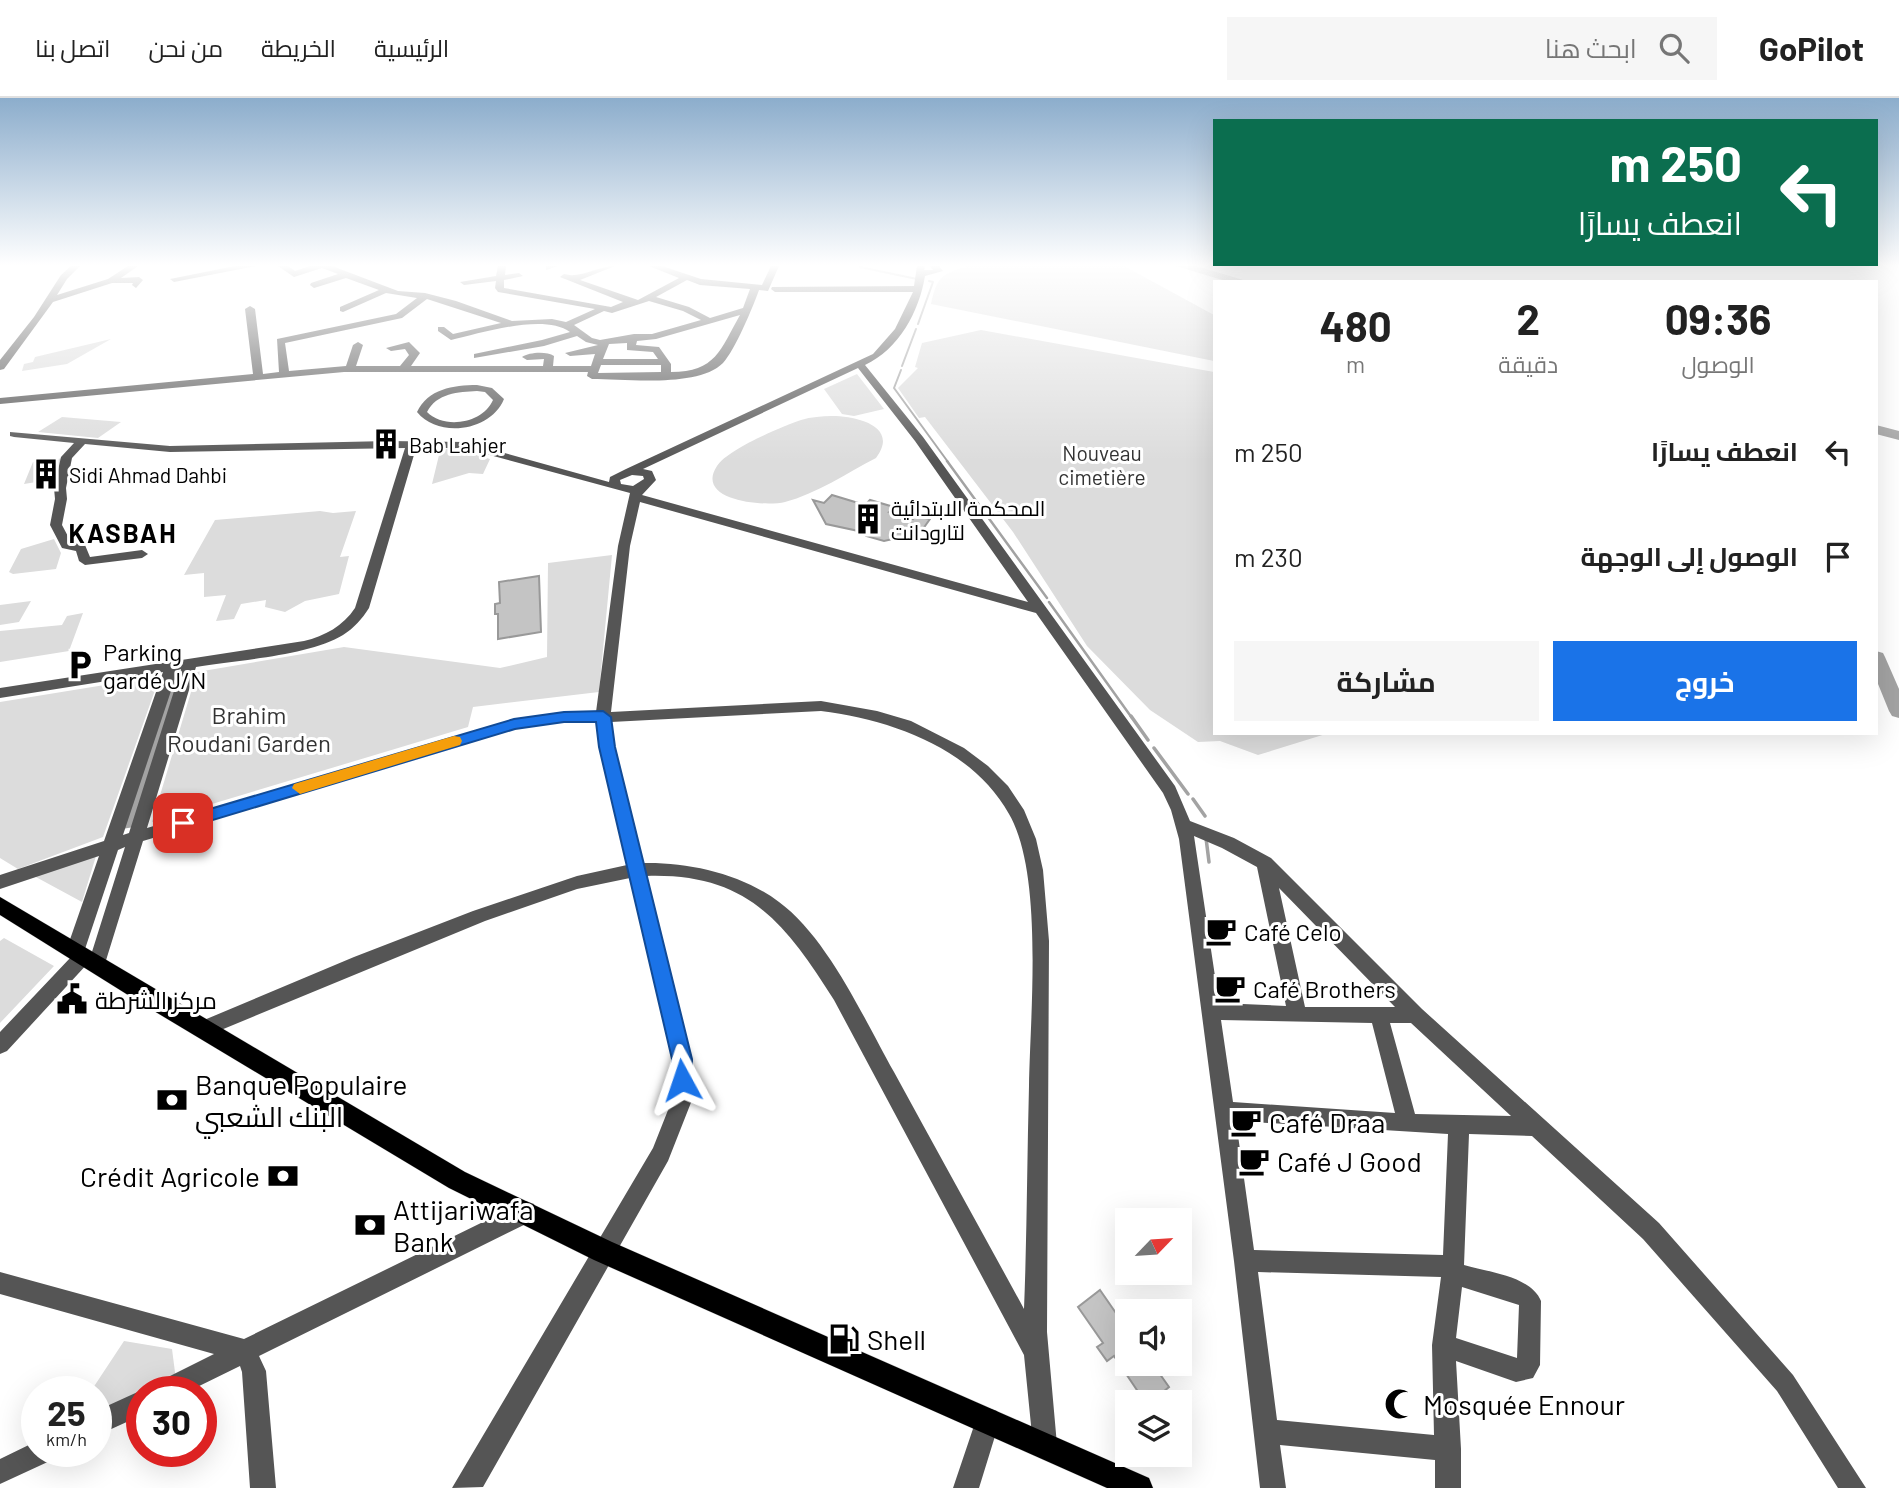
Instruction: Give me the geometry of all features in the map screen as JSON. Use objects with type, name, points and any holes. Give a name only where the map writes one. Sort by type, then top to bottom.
[{"type":"main road","points":[[0,905],[457,1180],[603,1251],[1139,1488]]},
{"type":"street","points":[[0,368],[27,331]]},
{"type":"street","points":[[253,331],[258,377]]},
{"type":"street","points":[[284,374],[280,341],[328,331]]},
{"type":"street","points":[[443,331],[451,337],[479,331]]},
{"type":"street","points":[[672,331],[655,336],[609,340],[603,347],[592,376],[692,375],[715,364],[736,331]]},
{"type":"street","points":[[631,492],[613,483],[624,473],[860,365],[892,343],[897,331]]},
{"type":"street","points":[[477,356],[544,343],[579,332],[603,347]]},
{"type":"street","points":[[634,337],[630,348],[656,349],[665,362],[666,376]]},
{"type":"street","points":[[350,369],[358,345]]},
{"type":"street","points":[[391,348],[410,345],[410,352],[415,353],[404,368]]},
{"type":"street","points":[[570,353],[603,347]]},
{"type":"street","points":[[465,349],[477,356],[502,362],[501,371]]},
{"type":"street","points":[[527,357],[549,356],[547,370]]},
{"type":"street","points":[[0,401],[350,369],[547,370],[665,362]]},
{"type":"street","points":[[860,365],[919,439],[1168,790],[1185,826],[1273,1488]]},
{"type":"street","points":[[477,388],[488,390],[499,399],[493,411],[483,417],[457,424],[444,424],[433,422],[422,412],[424,406],[440,394],[477,388]]},
{"type":"street","points":[[14,434],[170,449],[465,445],[1041,610]]},
{"type":"street","points":[[82,441],[67,457],[56,525],[59,535],[66,545],[81,548],[85,561],[142,554],[139,561]]},
{"type":"street","points":[[0,693],[315,643],[334,635],[352,622],[362,608],[411,444]]},
{"type":"street","points":[[631,492],[650,480],[668,453]]},
{"type":"street","points":[[578,479],[643,471],[650,480]]},
{"type":"street","points":[[465,1488],[474,1478],[661,1154],[682,1100],[682,1059],[607,747],[603,717],[631,492]]},
{"type":"street","points":[[0,1045],[85,957],[137,837],[190,663]]},
{"type":"street","points":[[85,957],[112,845],[172,666]]},
{"type":"street","points":[[0,882],[137,837],[514,724],[564,717],[795,706],[844,707],[896,723],[938,741],[976,764],[1004,793],[1018,814],[1025,832],[1036,879],[1040,977],[1036,1354],[1045,1445]]},
{"type":"street","points":[[144,750],[165,746]]},
{"type":"street","points":[[1185,826],[1228,843],[1265,863],[1415,1015],[1651,1231],[1786,1383],[1853,1488]]},
{"type":"street","points":[[1265,863],[1297,1015]]},
{"type":"street","points":[[204,1029],[469,919],[566,888],[636,870],[695,875],[730,885],[760,898],[785,918],[804,938],[841,994],[1036,1354]]},
{"type":"street","points":[[1209,1011],[1297,1015],[1415,1015]]},
{"type":"street","points":[[1379,1016],[1408,1123]]},
{"type":"street","points":[[1223,1111],[1408,1123],[1535,1126]]},
{"type":"street","points":[[1448,1488],[1444,1345],[1453,1270],[1459,1125]]},
{"type":"street","points":[[194,1376],[526,1212]]},
{"type":"street","points":[[1245,1262],[1453,1270],[1523,1294],[1530,1301],[1528,1365],[1525,1370],[1516,1370],[1444,1345]]},
{"type":"street","points":[[0,1283],[245,1351]]},
{"type":"street","points":[[245,1351],[254,1371],[263,1488]]},
{"type":"street","points":[[967,1488],[988,1420]]},
{"type":"street","points":[[1266,1431],[1449,1449]]},
{"type":"street","points":[[0,1472],[21,1462]]},
{"type":"green space","name":"Nouveau cimetière","points":[[986,331],[1213,372],[1213,735],[1323,735],[1258,755],[1220,741],[1198,742],[1150,710],[1087,646],[1013,532],[925,417],[919,418],[898,388],[918,368],[915,367],[922,343]]},
{"type":"green space","points":[[1064,331],[1213,331],[1213,361]]},
{"type":"green space","points":[[111,339],[67,364],[22,371],[24,364],[33,362],[35,357]]},
{"type":"green space","points":[[857,374],[884,409],[854,416],[842,414],[824,389]]},
{"type":"green space","points":[[832,416],[863,421],[879,431],[883,438],[882,447],[876,458],[820,489],[785,502],[763,503],[735,499],[715,487],[712,478],[717,466],[743,446],[801,420]]},
{"type":"green space","points":[[62,417],[121,422],[98,438],[38,432]]},
{"type":"green space","points":[[451,447],[490,459],[483,474],[469,473],[432,484],[440,451]]},
{"type":"green space","points":[[65,458],[61,478],[24,484],[33,462]]},
{"type":"green space","points":[[320,511],[356,511],[340,557],[349,556],[339,594],[305,601],[285,612],[265,607],[266,600],[241,604],[234,619],[216,621],[226,595],[204,597],[204,573],[184,575],[215,520]]},
{"type":"green space","points":[[54,539],[61,553],[56,569],[13,574],[9,572],[21,549]]},
{"type":"green space","name":"Brahim Roudani Garden","points":[[612,555],[599,692],[473,707],[468,727],[152,822],[197,672],[344,647],[500,668],[547,657],[548,563]]},
{"type":"green space","points":[[31,601],[19,622],[0,625],[0,605]]},
{"type":"green space","points":[[83,613],[69,651],[0,662],[0,631],[62,625],[67,616]]},
{"type":"green space","points":[[160,676],[103,837],[18,869],[0,858],[0,702]]},
{"type":"green space","points":[[96,856],[82,902],[34,876]]},
{"type":"green space","points":[[4,938],[54,966],[0,1023],[0,941]]},
{"type":"green space","points":[[124,1341],[172,1349],[175,1376],[126,1376],[126,1400],[112,1407],[112,1376],[101,1376]]},
{"type":"shaded area","points":[[180,681],[134,827],[122,829],[170,682]]},
{"type":"building","name":"المحكمة الابتدائية لتارودانت","points":[[832,495],[865,505],[870,500],[894,507],[889,512],[913,519],[915,516],[930,519],[920,533],[884,541],[866,536],[863,532],[826,524],[813,500],[824,503]]},
{"type":"building","points":[[539,576],[541,632],[498,639],[498,614],[495,614],[495,604],[500,603],[499,582]]},
{"type":"building","points":[[1100,1290],[1115,1312],[1115,1357],[1107,1361],[1097,1347],[1103,1343],[1078,1307]]},
{"type":"building","points":[[1127,1376],[1161,1376],[1169,1387],[1165,1390],[1137,1390]]},
{"type":"waterway","points":[[902,366],[915,331]]},
{"type":"waterway","points":[[901,370],[894,388],[948,462]]},
{"type":"waterway","points":[[1878,430],[1899,436]]},
{"type":"waterway","points":[[947,461],[1047,598]]},
{"type":"waterway","points":[[1049,602],[1132,718]]},
{"type":"waterway","points":[[1878,662],[1899,711]]},
{"type":"waterway","points":[[1131,716],[1148,740]]},
{"type":"waterway","points":[[1154,748],[1188,794]]},
{"type":"waterway","points":[[1193,799],[1205,816]]},
{"type":"waterway","points":[[1206,838],[1209,862]]},
{"type":"slow traffic","points":[[300,788],[454,741]]},
{"type":"place","name":"Bab Lahjer","points":[[386,444]]},
{"type":"place","name":"Sidi Ahmad Dahbi","points":[[46,474]]},
{"type":"place","name":"المحكمة الابتدائية لتارودانت","points":[[868,519]]},
{"type":"place","name":"Parking gardé J/N","points":[[80,665]]},
{"type":"place","name":"Café Celo","points":[[1221,931]]},
{"type":"place","name":"Café Brothers","points":[[1230,988]]},
{"type":"place","name":"مركز الشرطة","points":[[72,999]]},
{"type":"place","name":"Banque Populaire البنك الشعبي","points":[[172,1100]]},
{"type":"place","name":"Café Draa","points":[[1246,1122]]},
{"type":"place","name":"Café J Good","points":[[1254,1161]]},
{"type":"place","name":"Crédit Agricole","points":[[283,1176]]},
{"type":"place","name":"Attijariwafa Bank","points":[[370,1225]]},
{"type":"place","name":"Shell","points":[[844,1339]]},
{"type":"place","name":"Mosquée Ennour","points":[[1400,1404]]},
{"type":"district","name":"KASBAH","points":[[123,532]]},
{"type":"route","points":[[183,823],[514,724],[564,717],[603,717],[607,747],[682,1059],[682,1080]]}]
